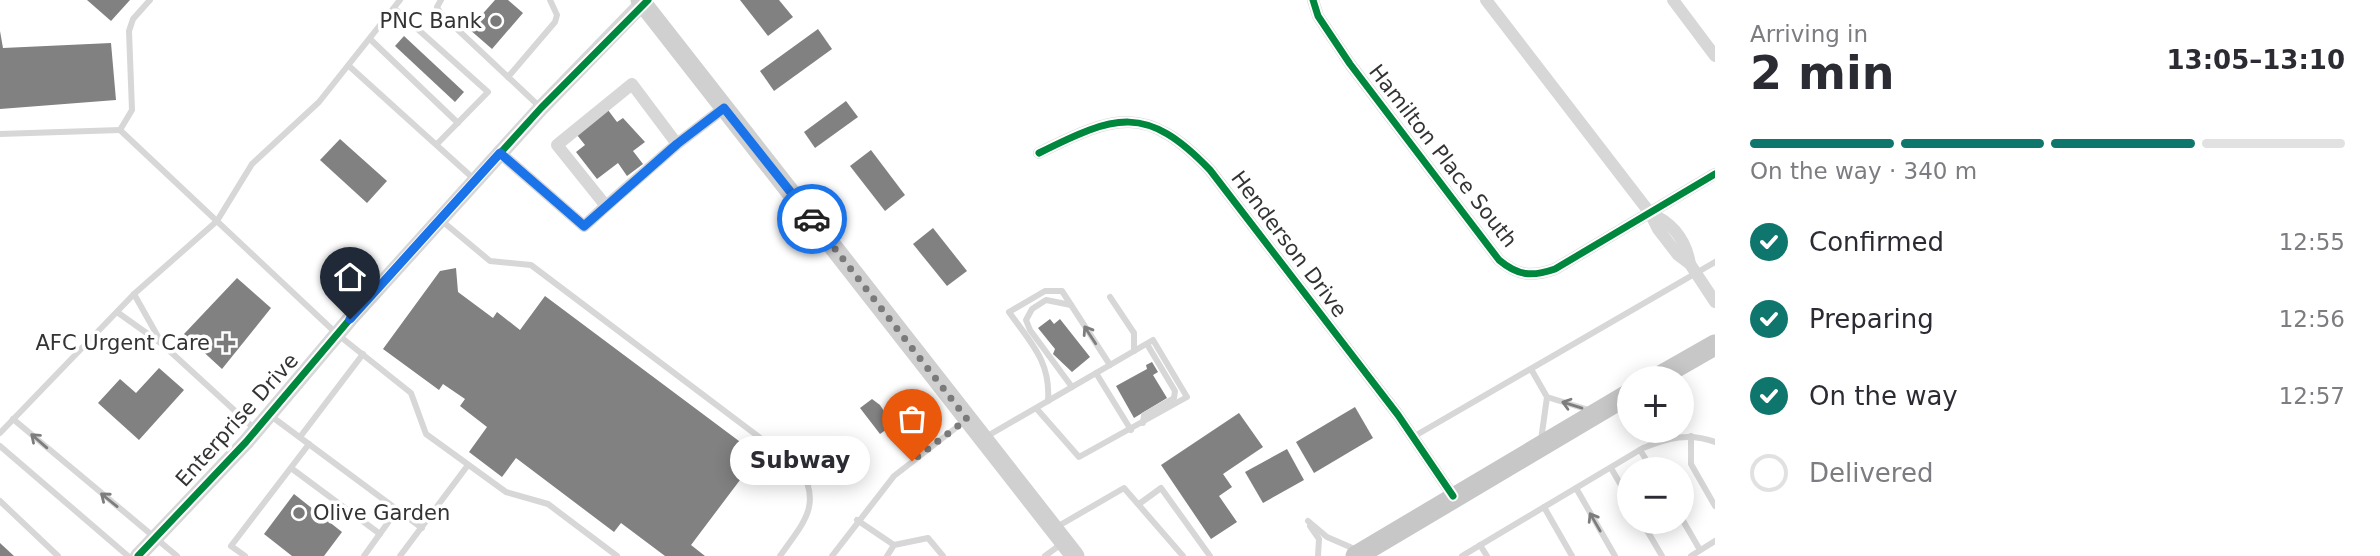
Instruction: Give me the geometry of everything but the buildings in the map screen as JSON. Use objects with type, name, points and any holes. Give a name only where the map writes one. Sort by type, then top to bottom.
[{"type":"highway","points":[[1678,366],[1715,345]]},
{"type":"highway","points":[[1359,554],[1617,401]]},
{"type":"main road","points":[[644,1],[724,108],[1064,542]]},
{"type":"street","name":"Hamilton Place South","points":[[1313,0],[1318,16],[1350,64],[1499,260],[1512,271],[1526,275],[1555,269],[1650,214]]},
{"type":"street","points":[[1486,0],[1650,214],[1672,248],[1693,268],[1715,302]]},
{"type":"street","points":[[1673,0],[1715,56]]},
{"type":"street","name":"Enterprise Drive","points":[[138,556],[256,430],[337,334],[541,108],[644,1]]},
{"type":"street","points":[[606,206],[557,145],[632,84],[677,144]]},
{"type":"street","points":[[500,153],[584,226],[677,144],[724,108]]},
{"type":"street","name":"Henderson Drive","points":[[1039,153],[1091,127],[1120,122],[1155,128],[1188,148],[1210,170],[1413,437],[1453,496]]},
{"type":"street","points":[[1650,214],[1715,174]]},
{"type":"lane","points":[[120,130],[132,110],[129,31],[133,19],[150,0]]},
{"type":"lane","points":[[0,433],[134,294],[218,221],[252,164],[319,102],[400,0]]},
{"type":"lane","points":[[441,0],[437,7],[441,14],[541,108]]},
{"type":"lane","points":[[508,77],[555,22],[557,15],[550,0]]},
{"type":"lane","points":[[394,8],[488,92],[437,144]]},
{"type":"lane","points":[[370,39],[458,123]]},
{"type":"lane","points":[[349,66],[476,180]]},
{"type":"lane","points":[[0,134],[120,130],[337,334],[411,393],[426,433],[506,492],[548,504],[617,556]]},
{"type":"lane","points":[[440,220],[490,261],[531,265],[800,468],[808,481],[811,496],[808,514],[780,556]]},
{"type":"lane","points":[[1413,437],[1531,369],[1693,268],[1715,262]]},
{"type":"lane","points":[[1048,401],[1049,380],[1042,359],[1009,312],[1045,291],[1062,291],[1110,365]]},
{"type":"lane","points":[[134,294],[162,344]]},
{"type":"lane","points":[[1110,297],[1134,333],[1134,351]]},
{"type":"lane","points":[[1071,305],[1046,300],[1032,309],[1027,320],[1030,330],[1072,387]]},
{"type":"lane","points":[[117,312],[162,344],[256,430]]},
{"type":"lane","points":[[983,439],[1150,342]]},
{"type":"lane","points":[[1036,408],[1079,457],[1131,430],[1187,397],[1150,342]]},
{"type":"lane","points":[[1143,423],[1144,415],[1174,398],[1175,391],[1150,342]]},
{"type":"lane","points":[[300,437],[363,354]]},
{"type":"lane","points":[[1531,369],[1547,397],[1540,446]]},
{"type":"lane","points":[[1096,373],[1131,430]]},
{"type":"lane","points":[[1547,397],[1598,412]]},
{"type":"lane","points":[[269,414],[422,528]]},
{"type":"lane","points":[[13,419],[177,556]]},
{"type":"lane","points":[[832,556],[894,476],[967,419]]},
{"type":"lane","points":[[1694,437],[1715,442]]},
{"type":"lane","points":[[1462,556],[1640,450],[1657,443]]},
{"type":"lane","points":[[1691,443],[1691,464],[1715,506]]},
{"type":"lane","points":[[245,556],[231,546],[309,444]]},
{"type":"lane","points":[[0,446],[128,556]]},
{"type":"lane","points":[[1640,450],[1644,457]]},
{"type":"lane","points":[[400,556],[468,465]]},
{"type":"lane","points":[[291,468],[380,534]]},
{"type":"lane","points":[[1611,468],[1617,478]]},
{"type":"lane","points":[[1045,556],[1124,488],[1183,556]]},
{"type":"lane","points":[[1139,504],[1161,488],[1210,556]]},
{"type":"lane","points":[[1576,488],[1615,556]]},
{"type":"lane","points":[[0,501],[58,556]]},
{"type":"lane","points":[[1544,507],[1572,556]]},
{"type":"lane","points":[[364,556],[397,510]]},
{"type":"lane","points":[[858,520],[894,545]]},
{"type":"lane","points":[[1318,556],[1319,539],[1308,521],[1327,537],[1359,554]]},
{"type":"lane","points":[[1649,534],[1662,556]]},
{"type":"lane","points":[[1691,534],[1700,550]]},
{"type":"lane","points":[[887,556],[894,545],[928,538],[943,556]]},
{"type":"lane","points":[[1691,556],[1715,541]]},
{"type":"lane","points":[[1480,545],[1487,556]]},
{"type":"cycle path","points":[[138,556],[246,442],[350,319],[541,108],[648,0]]},
{"type":"cycle path","points":[[1313,0],[1318,16],[1350,64],[1499,260],[1519,272],[1532,274],[1555,269],[1715,174]]},
{"type":"cycle path","points":[[1039,153],[1089,130],[1129,122],[1148,125],[1187,148],[1210,170],[1398,415],[1453,496]]},
{"type":"way so far","points":[[812,219],[967,419],[912,461]]},
{"type":"place","name":"PNC Bank","points":[[496,21]]},
{"type":"place","name":"AFC Urgent Care","points":[[226,343]]},
{"type":"place","name":"Subway","points":[[912,461]]},
{"type":"place","name":"Olive Garden","points":[[299,513]]},
{"type":"route","points":[[350,319],[500,153],[584,226],[677,144],[724,108],[812,219]]}]
